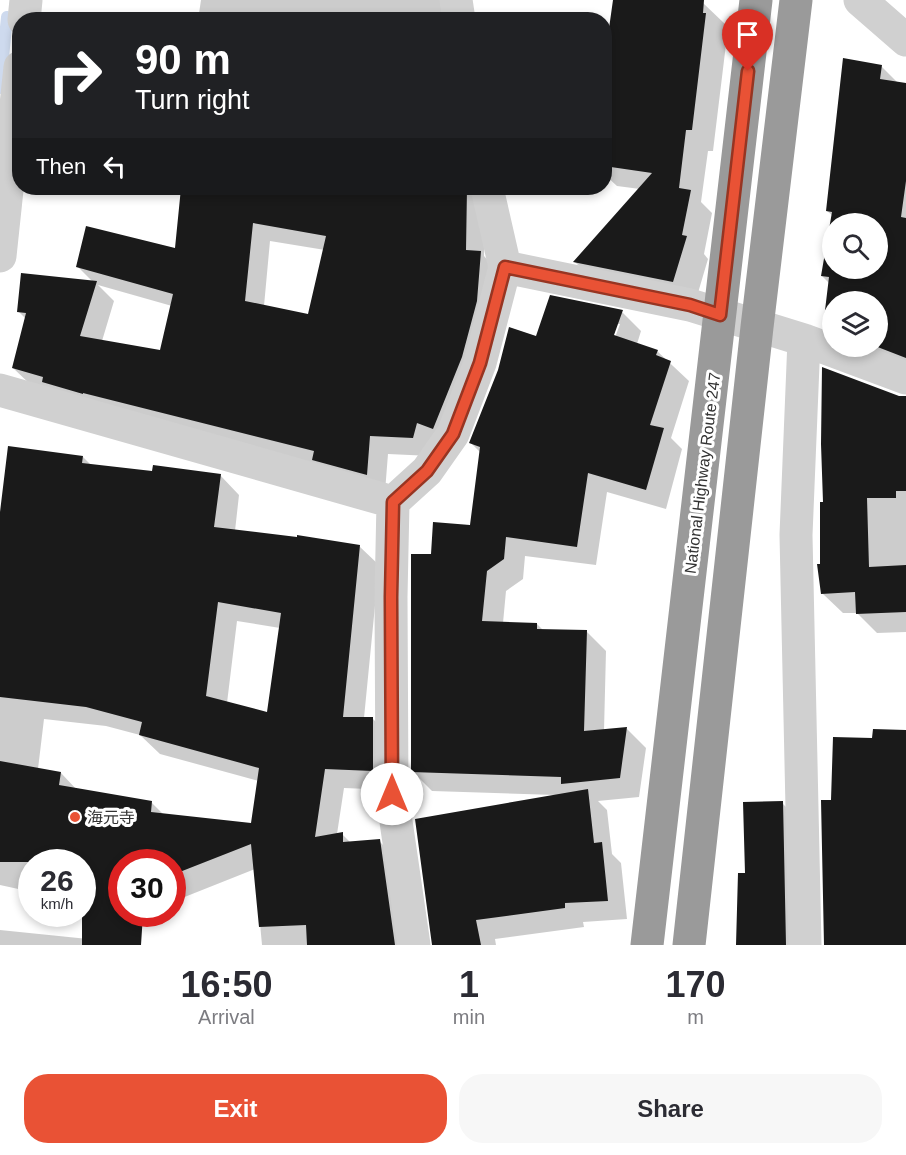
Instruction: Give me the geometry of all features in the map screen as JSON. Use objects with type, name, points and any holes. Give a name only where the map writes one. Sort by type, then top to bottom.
[{"type":"highway","name":"National Highway Route 247","points":[[647,945],[756,0]]},
{"type":"highway","points":[[689,945],[757,327],[796,0]]},
{"type":"street","points":[[860,0],[906,40]]},
{"type":"street","points":[[0,256],[12,143]]},
{"type":"street","points":[[414,945],[392,794],[393,502],[427,471],[453,434],[480,363],[505,267],[489,195]]},
{"type":"street","points":[[505,267],[690,305],[804,340],[906,378]]},
{"type":"street","points":[[804,340],[796,535],[806,945]]},
{"type":"street","points":[[0,390],[393,502]]},
{"type":"building","points":[[613,0],[704,0],[703,13],[706,13],[692,130],[686,130],[679,188],[691,190],[682,235],[687,236],[673,282],[573,262],[652,173],[612,167]]},
{"type":"building","points":[[843,58],[882,65],[880,79],[906,83],[906,181],[901,217],[906,218],[906,358],[888,351],[888,291],[827,291],[829,279],[888,279],[888,213],[826,211]]},
{"type":"building","points":[[180,195],[467,195],[466,250],[481,251],[477,301],[462,357],[433,429],[417,423],[413,438],[370,436],[367,475],[312,460],[314,451],[83,394],[42,382],[43,377],[12,368],[26,313],[17,312],[21,273],[97,281],[80,336],[160,350],[173,294],[76,267],[86,226],[175,248]],"holes":[[[253,223],[326,236],[308,314],[245,301]]]},
{"type":"building","points":[[550,295],[623,310],[614,335],[658,350],[656,355],[671,361],[650,425],[664,428],[646,490],[588,473],[577,547],[506,537],[504,559],[487,571],[482,621],[537,623],[537,629],[587,630],[584,731],[627,727],[620,778],[561,784],[561,777],[411,772],[411,554],[431,554],[433,522],[470,525],[480,447],[469,443],[498,370],[509,327],[536,336]]},
{"type":"building","points":[[822,367],[899,396],[906,396],[906,491],[896,491],[896,498],[867,498],[869,567],[906,565],[906,612],[856,614],[855,592],[821,594],[817,564],[820,564],[820,502],[823,502]]},
{"type":"building","points":[[8,446],[83,456],[82,463],[152,471],[153,465],[221,474],[214,527],[297,537],[297,535],[360,545],[343,717],[373,717],[373,771],[325,769],[315,837],[343,832],[343,842],[380,839],[395,945],[307,945],[306,925],[259,927],[251,844],[186,870],[186,849],[108,849],[108,927],[142,927],[141,945],[82,945],[82,927],[96,927],[96,849],[18,849],[18,862],[0,862],[0,761],[61,772],[59,785],[152,801],[151,812],[251,823],[259,768],[139,735],[142,722],[86,707],[0,697],[0,512]],"holes":[[[218,602],[281,613],[267,712],[206,696]]]},
{"type":"building","points":[[873,729],[906,730],[906,945],[824,945],[821,800],[831,800],[833,737],[872,738]]},
{"type":"building","points":[[588,789],[594,843],[602,842],[608,901],[565,903],[565,908],[476,920],[481,945],[432,945],[415,819]]},
{"type":"building","points":[[783,801],[786,945],[736,945],[738,873],[745,873],[743,802]]},
{"type":"waterway","points":[[0,88],[7,17]]},
{"type":"place","name":"海元寺","points":[[75,817]]},
{"type":"route","points":[[392,794],[393,502],[427,471],[453,434],[480,363],[505,267],[690,305],[720,315],[748,71]]}]
